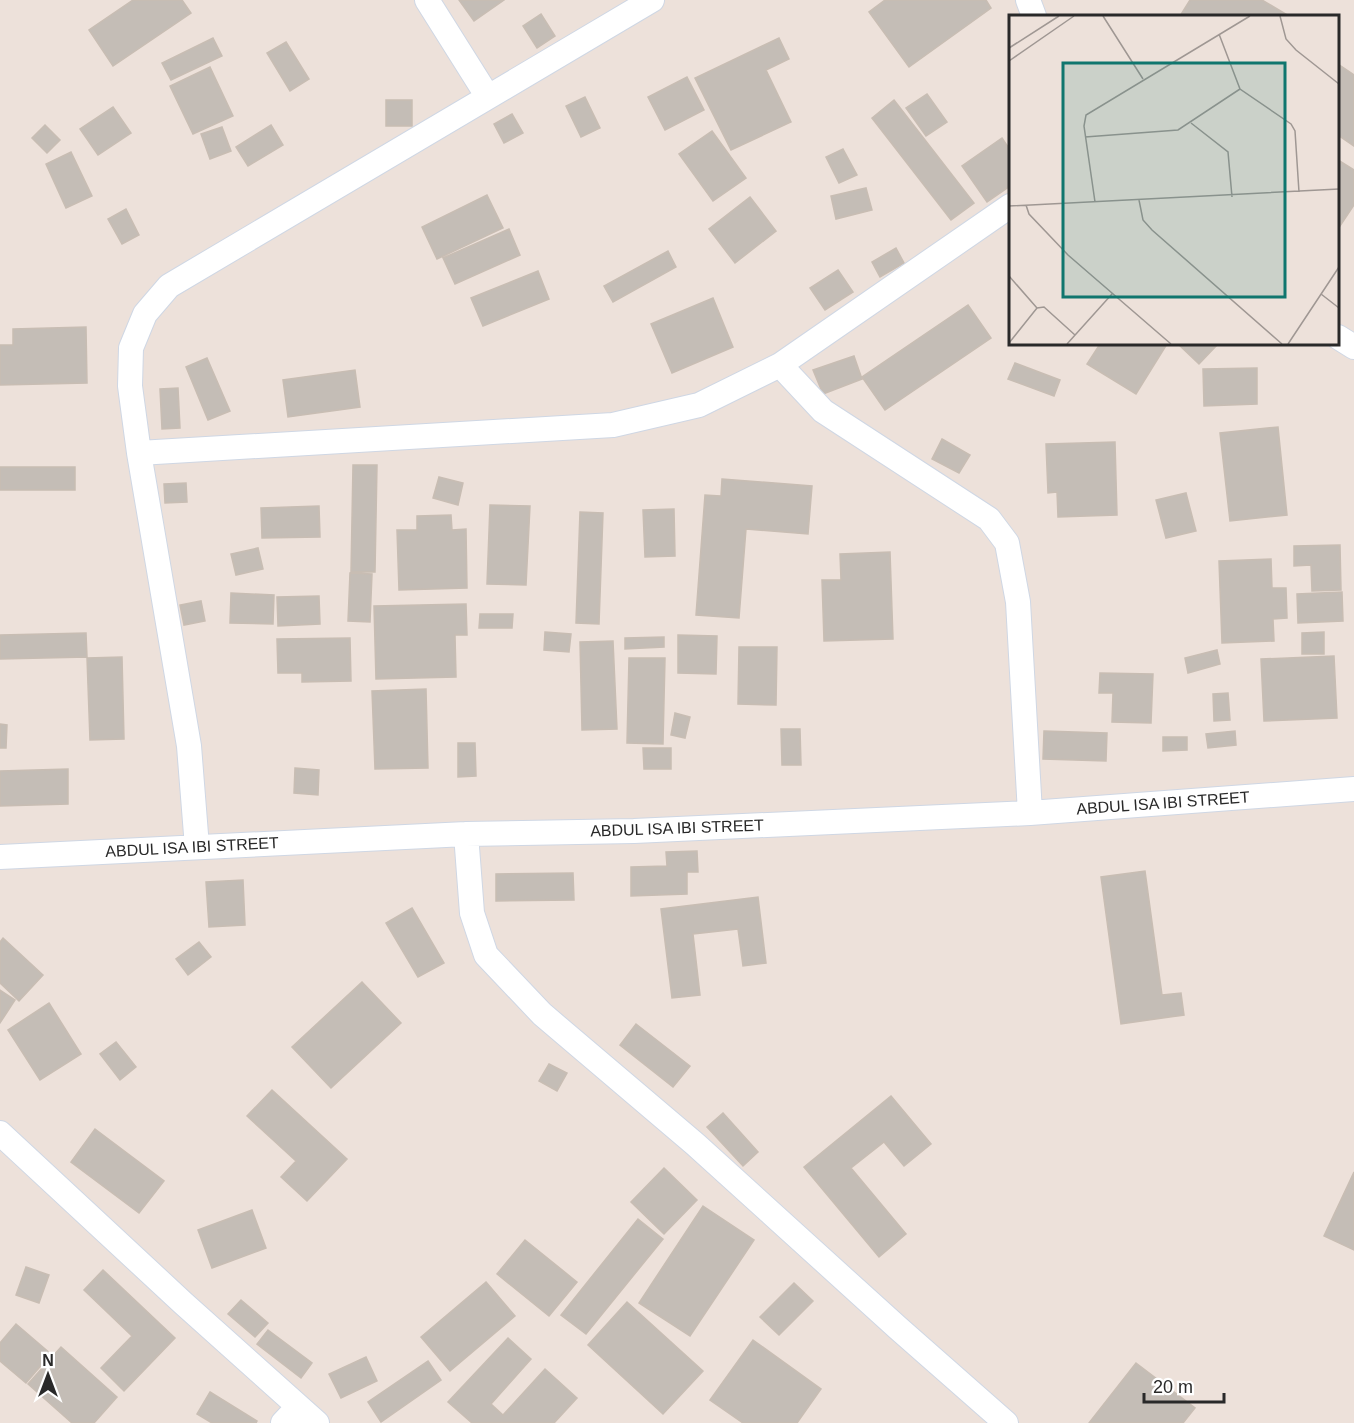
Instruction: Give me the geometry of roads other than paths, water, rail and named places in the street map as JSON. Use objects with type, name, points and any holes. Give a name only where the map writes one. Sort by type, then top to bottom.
[{"type":"street","points":[[427,0],[488,97]]},
{"type":"street","points":[[197,847],[189,746],[139,453],[130,386],[131,348],[145,314],[169,286],[652,0]]},
{"type":"street","points":[[1028,0],[1034,15]]},
{"type":"street","points":[[139,453],[613,425],[699,405],[780,365],[1009,207]]},
{"type":"street","points":[[1339,338],[1354,347]]},
{"type":"street","points":[[780,365],[823,411],[988,519],[1007,543],[1018,602],[1030,813]]},
{"type":"street","name":"ABDUL ISA IBI STREET","points":[[0,857],[466,834],[634,831],[1030,813],[1354,789]]},
{"type":"street","points":[[466,834],[472,913],[486,955],[542,1014],[695,1143],[1006,1423]]},
{"type":"street","points":[[0,1133],[290,1415],[317,1423]]}]
